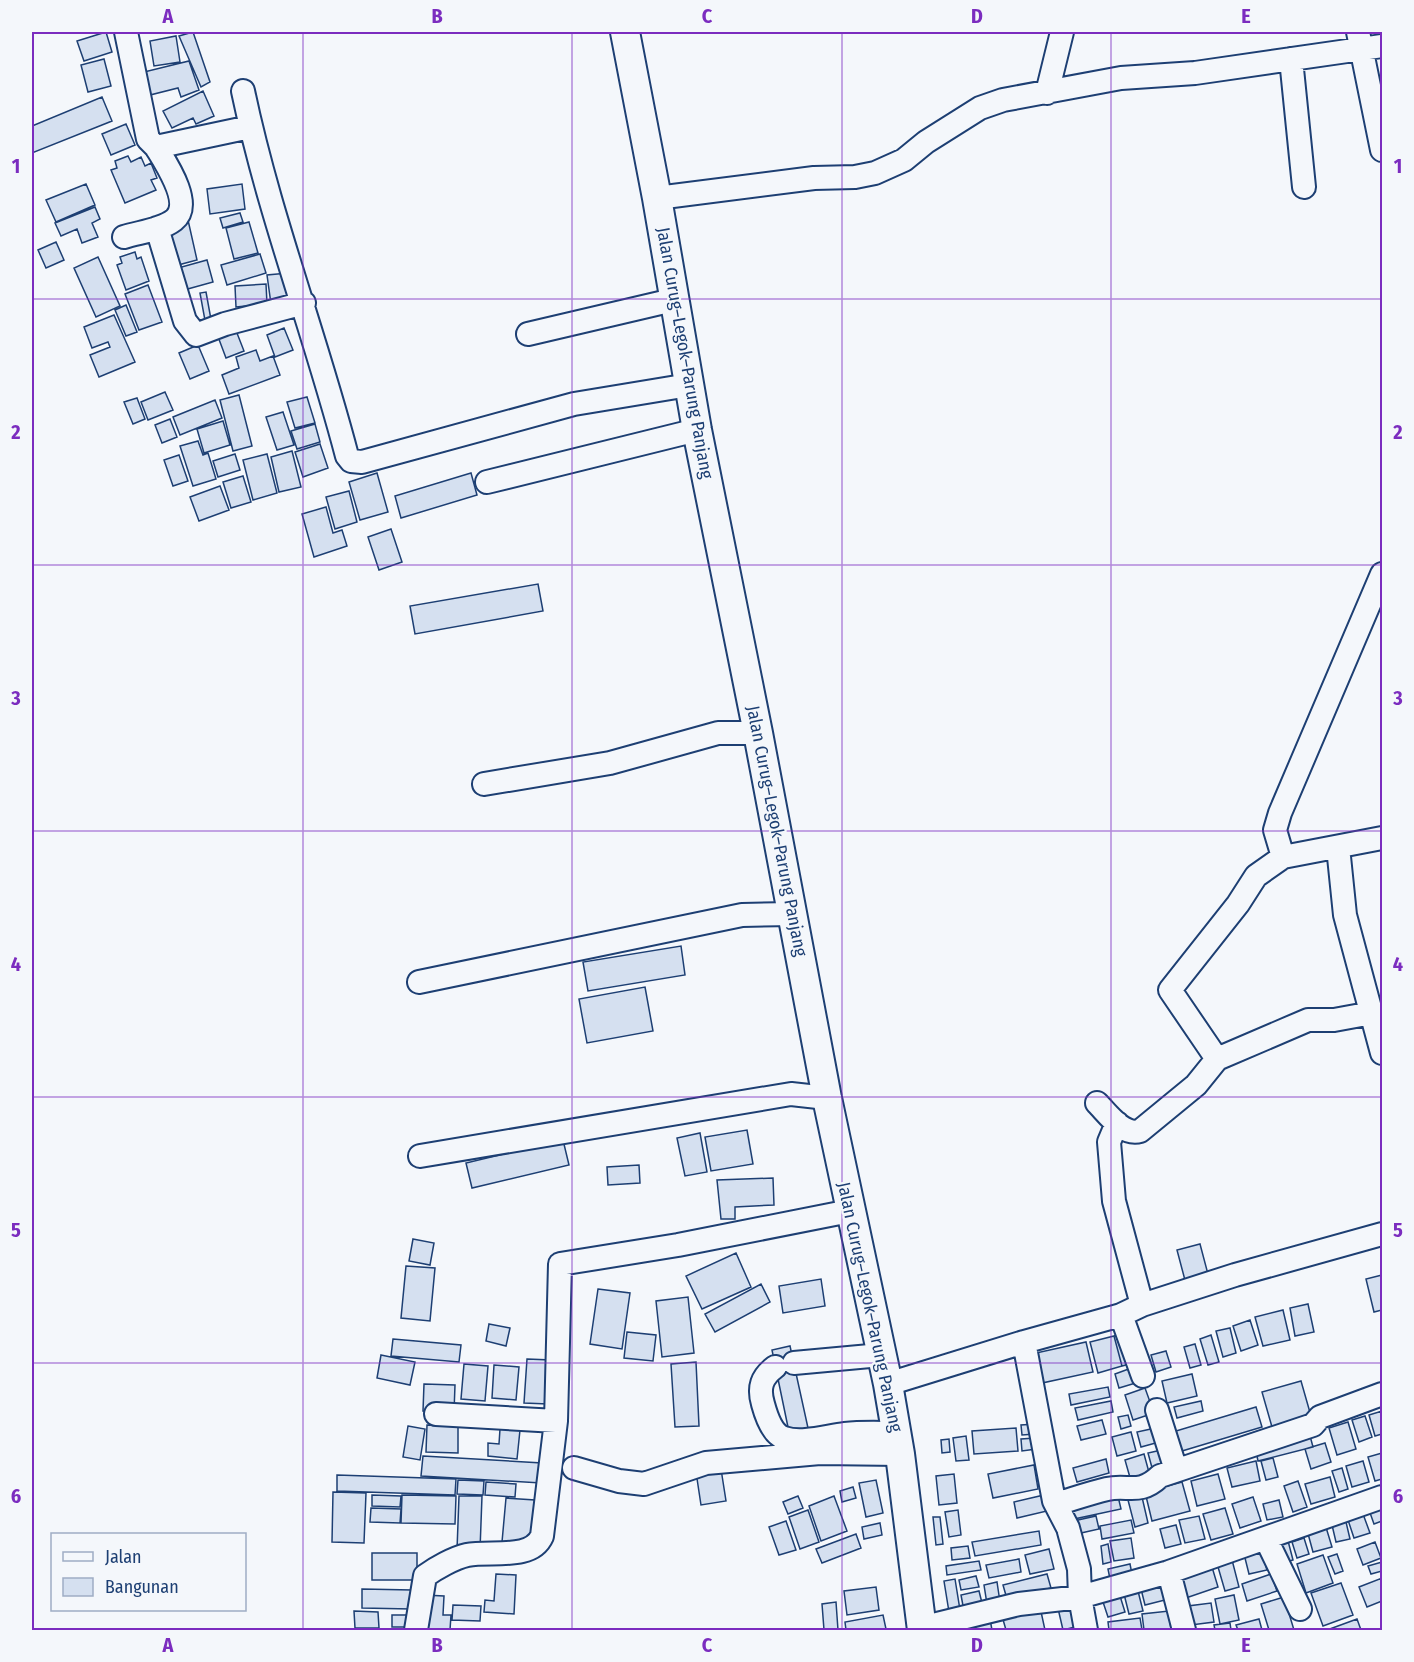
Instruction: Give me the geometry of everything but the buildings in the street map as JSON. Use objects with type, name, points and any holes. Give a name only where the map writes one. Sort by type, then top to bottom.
[{"type":"main road","name":"Jalan Curug–Legok–Parung Panjang","points":[[625,32],[657,198],[697,430],[759,733],[827,1098],[888,1384],[922,1629]]},
{"type":"street","points":[[124,237],[157,228],[175,219],[179,212],[180,197],[172,173],[156,147],[148,139],[126,32]]},
{"type":"street","points":[[1047,93],[1062,32]]},
{"type":"street","points":[[657,198],[814,178],[855,177],[876,173],[904,160],[926,142],[980,108],[1003,100],[1121,78],[1195,73],[1291,59],[1367,42],[1383,150]]},
{"type":"street","points":[[1291,59],[1304,187]]},
{"type":"street","points":[[243,91],[250,127],[304,303],[346,456],[351,461],[362,462],[574,404],[689,385]]},
{"type":"street","points":[[156,147],[250,127]]},
{"type":"street","points":[[157,228],[185,321],[196,335],[225,324],[304,303]]},
{"type":"street","points":[[528,334],[673,300]]},
{"type":"street","points":[[487,482],[697,430]]},
{"type":"street","points":[[1283,857],[1275,830],[1280,813],[1383,574]]},
{"type":"street","points":[[484,784],[610,763],[718,733],[759,733]]},
{"type":"street","points":[[1217,1059],[1170,990],[1238,904],[1256,876],[1283,857],[1383,838]]},
{"type":"street","points":[[1338,847],[1345,915],[1375,989],[1372,1013],[1383,1053]]},
{"type":"street","points":[[419,982],[742,915],[793,914]]},
{"type":"street","points":[[1097,1103],[1117,1123],[1133,1133],[1146,1128],[1196,1085],[1217,1059],[1308,1020],[1334,1020],[1372,1013]]},
{"type":"street","points":[[420,1156],[790,1094],[827,1098]]},
{"type":"street","points":[[1117,1123],[1109,1142],[1114,1201],[1142,1305]]},
{"type":"street","points":[[416,1630],[423,1580],[431,1572],[465,1555],[529,1550],[539,1543],[556,1421],[560,1264],[678,1245],[850,1211]]},
{"type":"street","points":[[888,1384],[1023,1342],[1061,1334],[1121,1315],[1142,1305],[1275,1263],[1383,1234]]},
{"type":"street","points":[[1121,1315],[1143,1376]]},
{"type":"street","points":[[1023,1342],[1045,1461],[1056,1504],[1068,1528],[1077,1560],[1086,1630]]},
{"type":"street","points":[[881,1355],[784,1365],[766,1374],[761,1383],[761,1396],[770,1424],[777,1434],[785,1439],[804,1439],[847,1433],[898,1443]]},
{"type":"street","points":[[1056,1504],[1110,1488],[1132,1490],[1176,1470],[1313,1425],[1320,1417],[1383,1394]]},
{"type":"street","points":[[1157,1410],[1176,1470]]},
{"type":"street","points":[[436,1414],[556,1421]]},
{"type":"street","points":[[574,1468],[619,1481],[644,1484],[706,1462],[820,1453],[898,1443]]},
{"type":"street","points":[[922,1629],[1019,1604],[1080,1597],[1169,1572],[1383,1497]]},
{"type":"street","points":[[1266,1539],[1300,1609]]},
{"type":"street","points":[[1169,1572],[1184,1630]]}]
